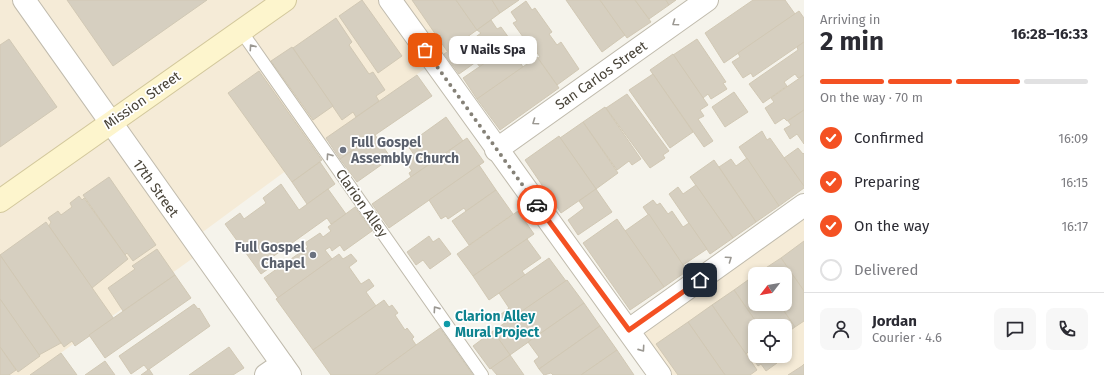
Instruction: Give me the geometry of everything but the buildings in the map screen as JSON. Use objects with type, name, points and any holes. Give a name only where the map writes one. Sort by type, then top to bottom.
[{"type":"main road","name":"Mission Street","points":[[0,201],[285,0]]},
{"type":"street","name":"17th Street","points":[[24,0],[110,122],[279,371]]},
{"type":"street","points":[[390,0],[496,150],[629,330],[660,375]]},
{"type":"street","name":"San Carlos Street","points":[[496,150],[707,0]]},
{"type":"street","points":[[629,330],[804,206]]},
{"type":"lane","name":"Clarion Alley","points":[[241,31],[482,375]]},
{"type":"shaded area","points":[[0,0],[518,0],[200,234],[200,253],[30,375],[0,375]]},
{"type":"shaded area","points":[[804,205],[804,375],[659,375],[629,330]]},
{"type":"way so far","points":[[425,50],[537,205]]},
{"type":"place","name":"V Nails Spa","points":[[425,50]]},
{"type":"place","name":"Full Gospel Assembly Church","points":[[343,150]]},
{"type":"place","name":"Full Gospel Chapel","points":[[313,255]]},
{"type":"place","name":"Clarion Alley Mural Project","points":[[447,324]]},
{"type":"route","points":[[537,205],[629,330],[700,280]]}]
